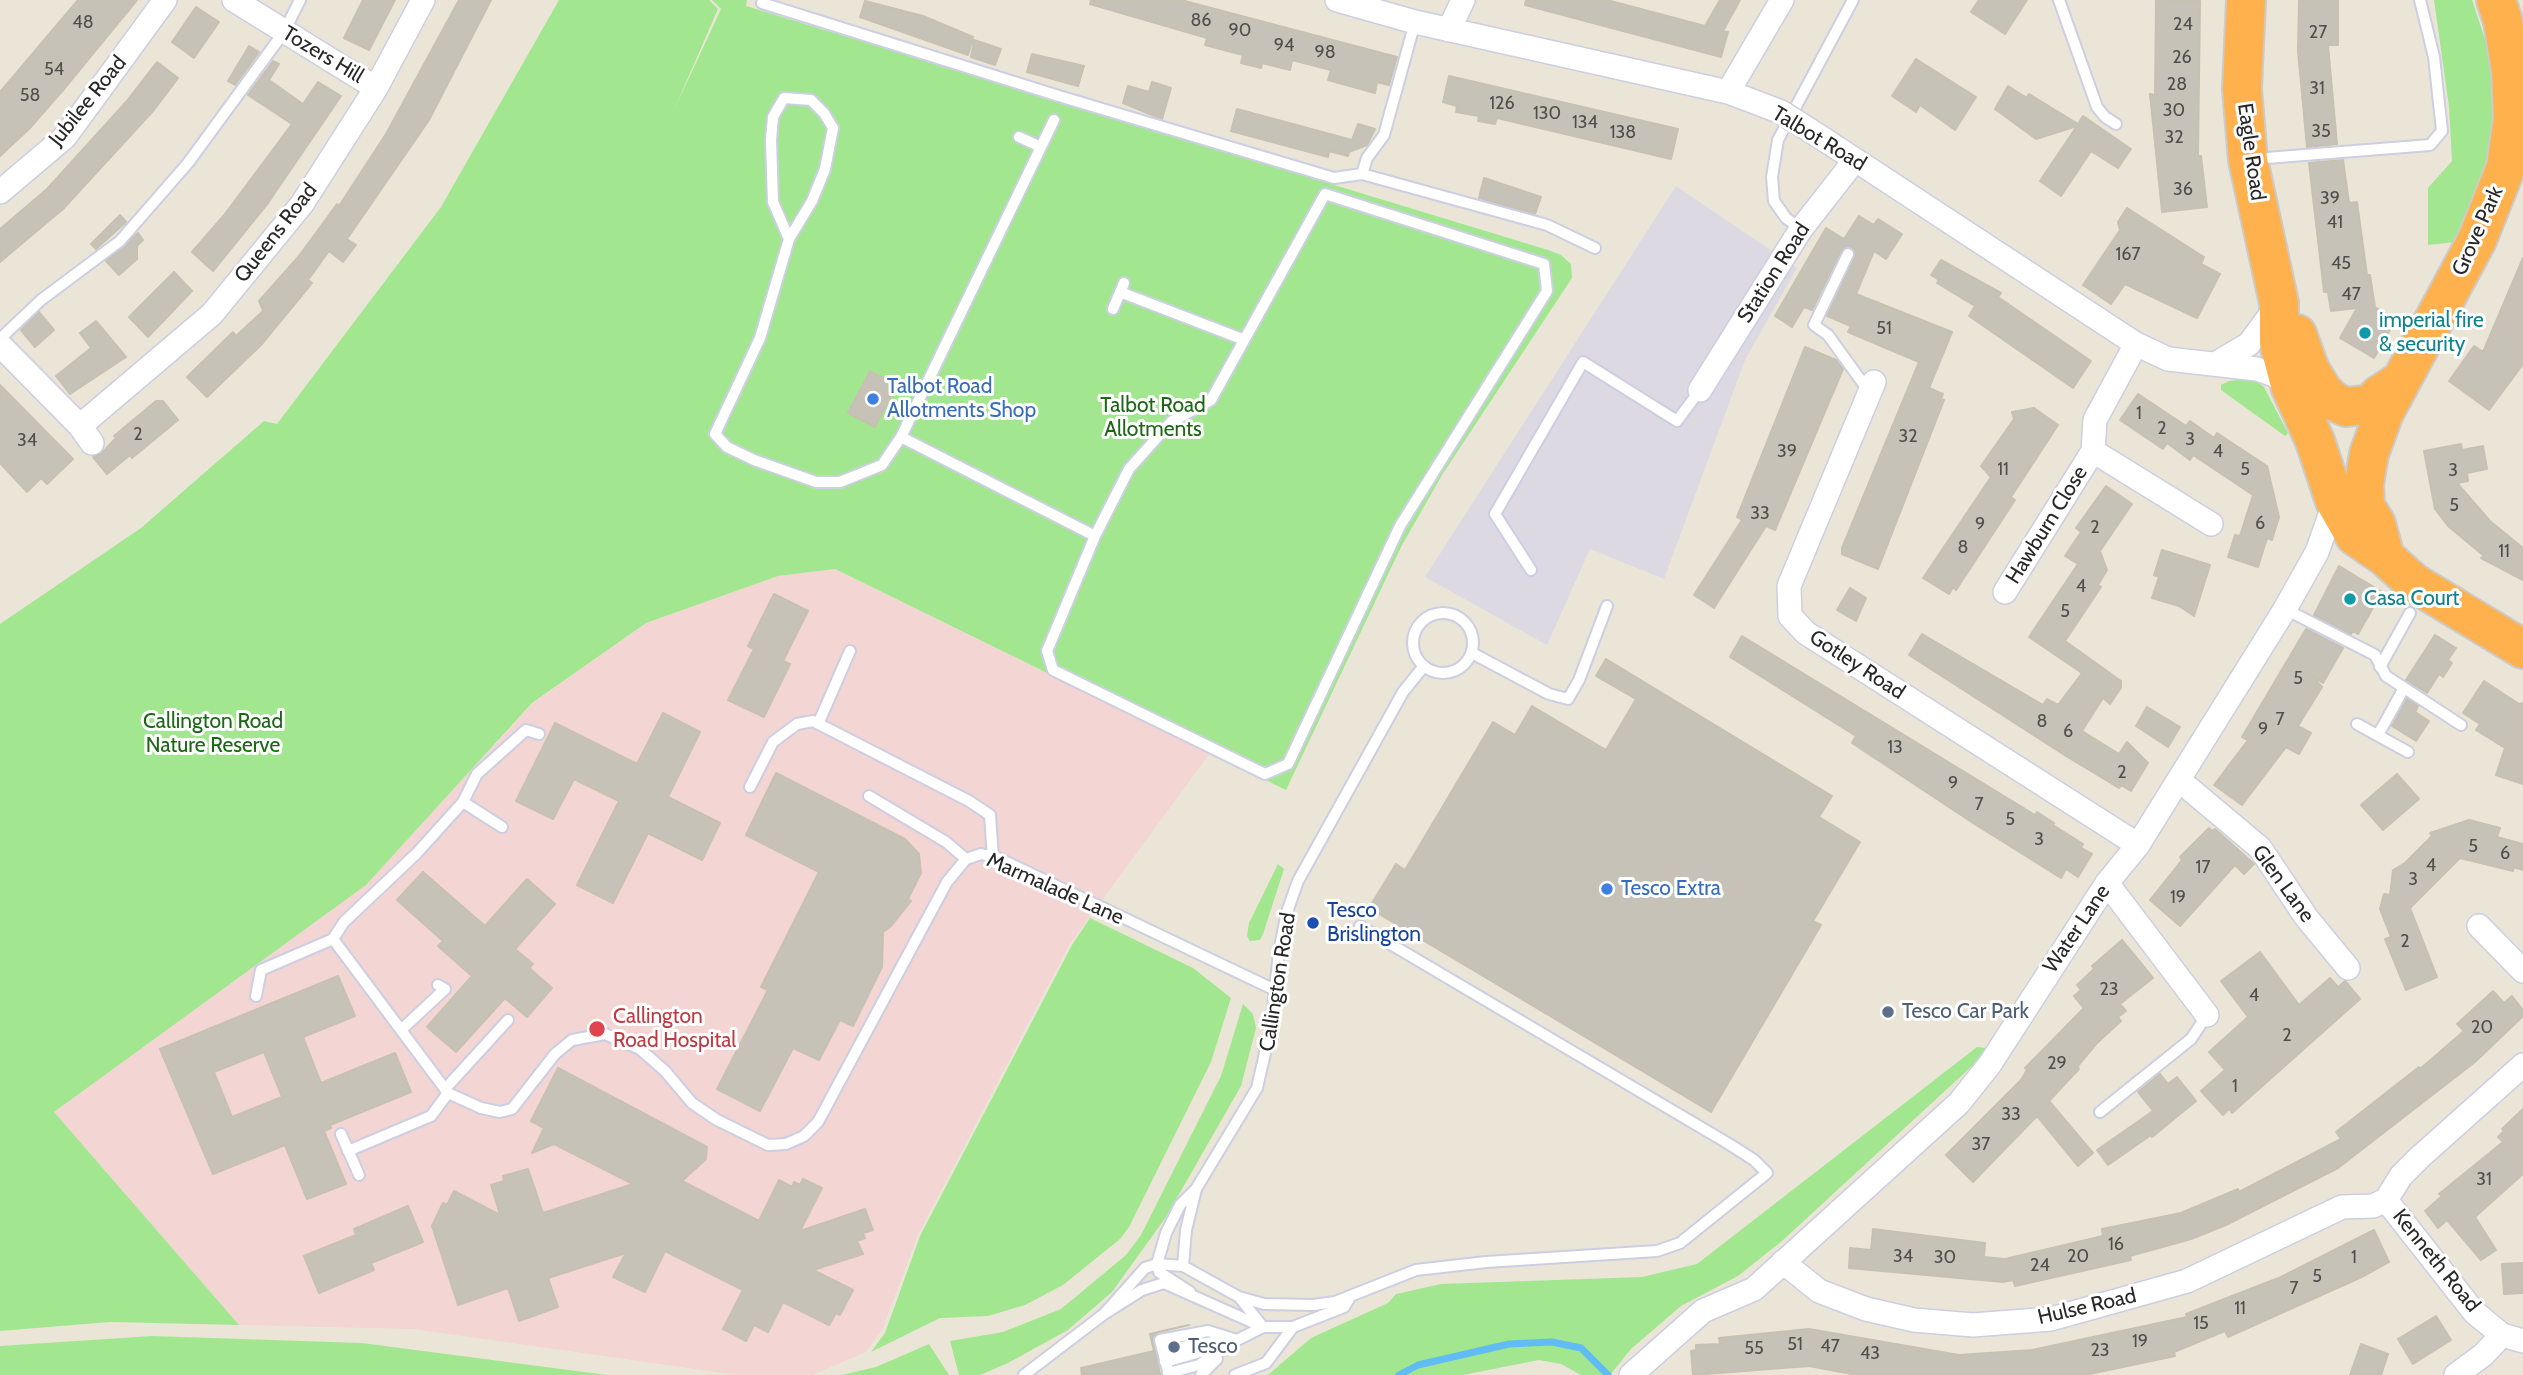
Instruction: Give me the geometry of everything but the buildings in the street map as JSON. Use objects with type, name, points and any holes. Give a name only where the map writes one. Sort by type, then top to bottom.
[{"type":"highway","name":"Eagle Road","points":[[2246,0],[2242,89],[2248,160],[2280,303],[2279,343],[2291,388],[2348,509]]},
{"type":"highway","name":"Grove Park","points":[[2404,379],[2477,240],[2506,167],[2513,118],[2511,71],[2504,21],[2496,0]]},
{"type":"highway","name":"Eagle Road","points":[[2280,303],[2295,329],[2310,370],[2333,401],[2346,407],[2361,408],[2371,404],[2378,395],[2404,379]]},
{"type":"highway","points":[[2404,379],[2384,412],[2370,454],[2364,484],[2348,509],[2355,536],[2384,556],[2414,583],[2523,649]]},
{"type":"street","name":"Jubilee Road","points":[[0,192],[65,137],[165,0]]},
{"type":"street","name":"Tozers Hill","points":[[234,0],[376,88]]},
{"type":"street","name":"Queens Road","points":[[0,345],[86,435],[212,314],[302,204],[376,88],[423,0]]},
{"type":"street","name":"Talbot Road","points":[[1337,0],[1415,22],[1738,96],[1781,112],[2136,344],[2168,359],[2217,363],[2266,372],[2291,388]]},
{"type":"street","points":[[1450,30],[1463,0]]},
{"type":"street","points":[[1738,96],[1782,0]]},
{"type":"street","name":"Station Road","points":[[1700,390],[1801,229],[1854,160]]},
{"type":"street","points":[[2217,363],[2249,344],[2280,303]]},
{"type":"street","name":"Hawburn Close","points":[[2005,592],[2094,451],[2095,420],[2136,344]]},
{"type":"street","name":"Gotley Road","points":[[1872,387],[1789,586],[1790,616],[1806,633],[2138,845]]},
{"type":"street","points":[[2094,451],[2210,524]]},
{"type":"street","name":"Water Lane","points":[[1633,1372],[1703,1311],[1754,1289],[1959,1103],[1990,1065],[2107,883],[2138,845],[2285,609],[2317,552],[2348,509]]},
{"type":"street","name":"Glen Lane","points":[[2179,780],[2260,848],[2306,917],[2348,968]]},
{"type":"street","points":[[2107,883],[2207,1015]]},
{"type":"street","points":[[2479,926],[2523,971]]},
{"type":"street","points":[[2386,1200],[2401,1176],[2523,1065]]},
{"type":"street","name":"Hulse Road","points":[[1783,1262],[1819,1291],[1866,1309],[1914,1320],[1973,1325],[2051,1319],[2188,1281],[2342,1207],[2373,1206],[2386,1200]]},
{"type":"street","name":"Kenneth Road","points":[[2386,1200],[2474,1312],[2513,1338]]},
{"type":"street","points":[[2456,1375],[2513,1338]]},
{"type":"lane","points":[[0,339],[41,300],[120,241],[188,163],[284,32],[300,0]]},
{"type":"lane","points":[[1801,229],[1786,218],[1774,201],[1772,177],[1778,140],[1853,0]]},
{"type":"lane","points":[[2059,0],[2097,107],[2105,117],[2116,124]]},
{"type":"lane","points":[[2248,160],[2430,145],[2442,131],[2434,57],[2420,0]]},
{"type":"lane","points":[[762,3],[1062,97],[1334,178],[1362,174],[1547,225],[1595,248]]},
{"type":"lane","points":[[1362,174],[1367,158],[1384,135],[1415,22]]},
{"type":"lane","points":[[789,239],[773,202],[773,117],[784,98],[811,100],[824,113],[833,128],[825,169],[812,201],[789,239],[760,338],[715,434],[727,447],[816,482],[840,482],[881,466],[901,437],[1054,120]]},
{"type":"lane","points":[[1019,137],[1041,147]]},
{"type":"lane","points":[[1331,196],[1334,178]]},
{"type":"lane","points":[[1325,194],[1544,264],[1547,291],[1400,526],[1288,764],[1265,774],[1053,670],[1047,651],[1095,536],[1129,469],[1171,422],[1211,400],[1242,339],[1325,194]]},
{"type":"lane","points":[[1848,254],[1814,325],[1828,335],[1872,387]]},
{"type":"lane","points":[[1113,309],[1122,288],[1242,339]]},
{"type":"lane","points":[[1531,570],[1495,514],[1583,362],[1678,421],[1700,390]]},
{"type":"lane","points":[[901,437],[1095,536]]},
{"type":"lane","points":[[1472,653],[1549,694],[1568,699],[1579,680],[1607,606]]},
{"type":"lane","points":[[2285,609],[2375,655],[2386,676],[2461,725]]},
{"type":"lane","points":[[2380,667],[2410,613]]},
{"type":"lane","points":[[1436,614],[1452,614],[1465,623],[1473,643],[1472,653],[1463,666],[1454,671],[1434,672],[1424,666],[1414,652],[1415,632],[1421,623],[1436,614]]},
{"type":"lane","points":[[818,724],[850,651]]},
{"type":"lane","name":"Callington Road","points":[[1196,1189],[1257,1087],[1271,1027],[1287,912],[1298,881],[1404,692],[1424,666]]},
{"type":"lane","points":[[2378,735],[2404,688]]},
{"type":"lane","points":[[750,787],[773,742],[782,732],[797,724],[813,721],[969,801],[990,815],[993,858]]},
{"type":"lane","points":[[2357,724],[2408,752]]},
{"type":"lane","points":[[256,996],[261,970],[333,939],[344,922],[417,853],[463,802],[477,774],[526,730],[539,734]]},
{"type":"lane","points":[[869,796],[946,842],[965,859]]},
{"type":"lane","points":[[463,802],[502,827]]},
{"type":"lane","name":"Marmalade Lane","points":[[447,1091],[481,1108],[500,1112],[512,1109],[555,1054],[572,1040],[606,1034],[640,1049],[665,1071],[692,1103],[717,1120],[768,1145],[786,1144],[804,1136],[818,1122],[947,882],[965,859],[981,854],[1275,990]]},
{"type":"lane","points":[[1104,1314],[1145,1268],[1157,1264],[1183,1266],[1239,1297],[1264,1304],[1312,1305],[1335,1302],[1391,1278],[1433,1268],[1657,1251],[1681,1243],[1767,1173],[1754,1160],[1729,1144],[1360,926]]},
{"type":"lane","points":[[333,939],[447,1091]]},
{"type":"lane","points":[[401,1030],[444,989],[438,985]]},
{"type":"lane","points":[[2100,1112],[2191,1039],[2207,1015]]},
{"type":"lane","points":[[348,1152],[431,1116],[447,1091],[508,1020]]},
{"type":"lane","points":[[341,1135],[359,1175]]},
{"type":"lane","points":[[1189,1292],[1159,1272],[1157,1264],[1166,1233],[1180,1205],[1196,1189]]},
{"type":"lane","points":[[1183,1266],[1186,1230],[1196,1189]]},
{"type":"lane","points":[[1024,1375],[1104,1314],[1142,1290],[1164,1283],[1263,1327],[1293,1327],[1344,1307],[1351,1296]]},
{"type":"lane","points":[[1239,1297],[1263,1327]]},
{"type":"lane","points":[[1237,1340],[1208,1331],[1160,1340],[1166,1365],[1237,1340],[1263,1327]]},
{"type":"lane","points":[[1235,1375],[1266,1363],[1293,1327]]},
{"type":"lane","points":[[1201,1375],[1237,1340]]},
{"type":"shaded area","points":[[1676,186],[1797,268],[1745,360],[1664,579],[1590,549],[1547,645],[1425,577]]},
{"type":"shaded area","name":"Callington Road Hospital","points":[[834,569],[1210,753],[1069,945],[918,1235],[882,1330],[866,1352],[812,1375],[738,1375],[413,1329],[239,1325],[54,1112],[366,885],[533,703],[646,623],[778,576]]},
{"type":"green space","points":[[559,0],[709,0],[718,9],[674,110],[721,9],[712,0],[747,0],[746,6],[1548,250],[1561,255],[1571,264],[1572,278],[1442,475],[1401,547],[1286,790],[835,569],[778,576],[646,623],[532,703],[366,885],[54,1112],[239,1325],[110,1322],[0,1331],[0,624],[141,528],[264,421],[277,424],[441,207]]},
{"type":"green space","points":[[2434,0],[2472,0],[2487,45],[2494,92],[2490,150],[2464,230],[2455,242],[2428,245],[2428,188],[2452,161],[2449,107]]},
{"type":"green space","points":[[2229,381],[2256,381],[2264,387],[2288,433],[2285,436],[2221,390],[2221,385]]},
{"type":"green space","points":[[1278,864],[1284,869],[1263,934],[1260,940],[1250,941],[1247,936],[1249,923]]},
{"type":"green space","points":[[1090,918],[1193,968],[1231,998],[1211,1062],[1129,1227],[1120,1239],[1063,1285],[1025,1305],[988,1316],[940,1318],[871,1352],[885,1333],[920,1236],[1072,945]]},
{"type":"green space","points":[[1243,1004],[1253,1014],[1256,1028],[1241,1086],[1166,1217],[1112,1292],[1068,1330],[1008,1363],[980,1375],[959,1375],[950,1341],[1003,1332],[1061,1309],[1126,1255],[1141,1235],[1221,1076]]},
{"type":"green space","points":[[1977,1047],[1986,1048],[1971,1067],[1782,1241],[1738,1276],[1681,1306],[1631,1349],[1610,1375],[1581,1375],[1561,1364],[1539,1360],[1463,1375],[1268,1375],[1311,1338],[1388,1303],[1396,1294],[1441,1284],[1642,1277],[1697,1264]]},
{"type":"green space","points":[[152,1336],[362,1343],[607,1375],[0,1375],[0,1346]]},
{"type":"green space","points":[[929,1344],[949,1375],[842,1375],[876,1367]]},
{"type":"waterway","points":[[1399,1375],[1418,1365],[1509,1344],[1552,1342],[1581,1348],[1608,1375]]},
{"type":"place","name":"imperial fire & security","points":[[2365,333]]},
{"type":"place","name":"Talbot Road Allotments Shop","points":[[873,399]]},
{"type":"place","name":"Casa Court","points":[[2350,599]]},
{"type":"place","name":"Tesco Extra","points":[[1607,889]]},
{"type":"place","name":"Tesco Brislington","points":[[1313,923]]},
{"type":"place","name":"Tesco Car Park","points":[[1888,1012]]},
{"type":"place","name":"Callington Road Hospital","points":[[597,1029]]},
{"type":"place","name":"Tesco","points":[[1174,1347]]},
{"type":"park label","name":"Talbot Road Allotments","points":[[1153,418]]},
{"type":"park label","name":"Callington Road Nature Reserve","points":[[213,734]]}]
